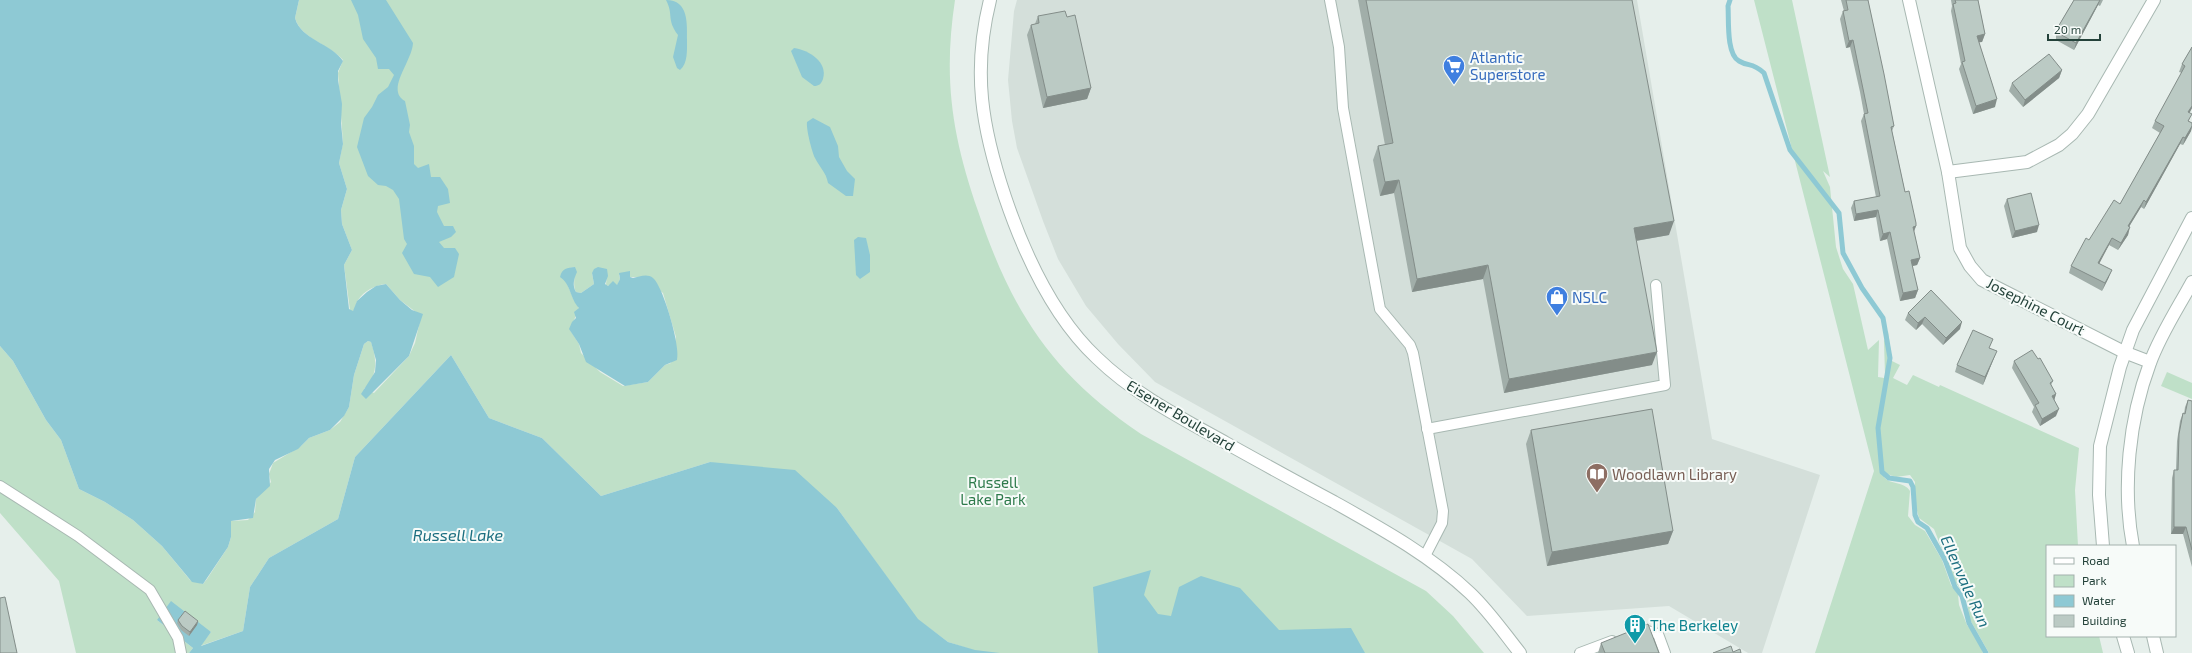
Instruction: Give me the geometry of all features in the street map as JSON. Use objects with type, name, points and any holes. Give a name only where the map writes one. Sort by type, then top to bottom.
[{"type":"street","name":"Eisener Boulevard","points":[[990,0],[982,30],[980,72],[982,105],[988,141],[1020,240],[1041,282],[1079,339],[1096,358],[1120,379],[1170,412],[1372,524],[1425,556],[1470,593],[1520,653]]},
{"type":"street","name":"Josephine Court","points":[[1909,0],[1948,172],[1960,248],[1970,266],[1982,280],[2124,352],[2150,362]]},
{"type":"street","points":[[1948,172],[2027,162],[2049,152],[2064,142],[2088,114],[2154,0]]},
{"type":"street","points":[[2103,545],[2099,495],[2100,446],[2124,352],[2133,330],[2192,218]]},
{"type":"street","points":[[2133,545],[2129,525],[2128,474],[2132,432],[2150,362],[2192,282]]},
{"type":"street","points":[[2123,637],[2128,653]]},
{"type":"street","points":[[2153,637],[2157,653]]},
{"type":"lane","points":[[1330,0],[1339,46],[1341,96],[1380,309],[1410,345],[1413,353],[1443,511],[1442,523],[1425,556]]},
{"type":"lane","points":[[1428,429],[1665,385],[1656,284]]},
{"type":"lane","points":[[0,486],[78,536],[150,590],[178,638],[181,653]]},
{"type":"lane","points":[[1580,653],[1644,630],[1658,634],[1665,653]]},
{"type":"shaded area","points":[[1017,0],[1637,0],[1712,439],[1820,475],[1762,653],[1748,653],[1669,606],[1527,616],[1472,559],[1155,382],[1118,344],[1086,306],[1058,259],[1043,221],[1017,148],[1012,121],[1008,80],[1014,11]]},
{"type":"green space","name":"Russell Lake Park","points":[[299,0],[955,0],[951,29],[950,82],[956,132],[969,184],[991,247],[1005,280],[1021,310],[1039,338],[1059,364],[1083,388],[1110,411],[1141,434],[1426,591],[1453,616],[1484,653],[982,653],[948,642],[917,619],[837,508],[710,462],[601,496],[542,438],[489,418],[451,355],[355,457],[338,519],[269,558],[250,587],[243,631],[200,646],[211,632],[157,620],[193,648],[189,653],[76,653],[59,581],[0,513],[0,346],[13,361],[46,420],[61,440],[79,489],[105,502],[133,520],[162,546],[190,580],[203,584],[228,547],[231,537],[231,521],[248,520],[255,512],[256,499],[271,482],[269,474],[273,463],[301,446],[309,438],[330,430],[340,422],[349,407],[354,375],[364,344],[368,341],[371,342],[375,367],[372,379],[364,389],[374,393],[409,356],[415,343],[421,316],[400,300],[386,284],[367,291],[360,297],[353,311],[352,312],[350,310],[344,265],[352,250],[342,224],[341,210],[347,189],[339,163],[343,143],[338,73],[343,60],[337,54],[303,31],[295,18]],"holes":[[[574,267],[574,286],[576,292],[581,293],[594,284],[592,273],[607,269],[606,286],[611,285],[613,282],[617,286],[620,279],[619,275],[630,273],[630,277],[641,277],[663,293],[676,337],[671,363],[665,365],[648,382],[623,386],[600,372],[581,353],[579,344],[570,330],[579,308],[566,281],[570,268]]]},
{"type":"green space","points":[[1754,0],[1792,0],[1830,177],[1823,171],[1830,187],[1836,247],[1843,269],[1853,284],[1868,350],[1879,340],[1878,377],[1884,378],[1885,375],[1884,341],[1888,331],[1892,361],[1900,365],[1893,378],[1907,385],[1913,375],[1939,387],[1940,385],[2079,448],[2075,490],[2078,545],[2046,545],[2046,637],[2099,637],[2103,653],[1989,653],[1969,618],[1967,599],[1954,580],[1934,529],[1919,518],[1914,499],[1915,482],[1910,475],[1896,477],[1884,473],[1884,477],[1890,481],[1901,484],[1910,491],[1908,516],[1915,525],[1925,531],[1942,560],[1951,585],[1958,594],[1959,605],[1967,625],[1978,639],[1983,653],[1815,653],[1874,471]]},
{"type":"green space","points":[[2167,372],[2192,383],[2192,399],[2161,386]]},
{"type":"water","points":[[0,0],[299,0],[295,18],[298,25],[310,37],[338,55],[343,61],[338,71],[342,104],[341,123],[343,144],[339,163],[347,189],[341,210],[342,224],[352,250],[344,265],[349,309],[353,311],[357,301],[367,292],[376,286],[386,284],[400,300],[412,310],[423,314],[409,356],[366,399],[361,394],[375,372],[376,360],[371,342],[368,341],[364,344],[354,375],[349,407],[344,416],[330,430],[309,438],[298,449],[275,460],[269,469],[270,486],[256,499],[253,518],[231,521],[231,537],[228,547],[203,584],[192,582],[162,546],[133,520],[105,502],[79,489],[61,440],[46,420],[13,361],[0,346]]},
{"type":"water","points":[[351,0],[386,0],[413,43],[409,59],[398,83],[398,90],[400,96],[405,101],[410,125],[409,132],[414,146],[414,164],[418,168],[429,164],[431,177],[440,177],[448,189],[450,203],[438,206],[437,212],[444,226],[453,226],[456,232],[451,237],[439,242],[444,248],[455,248],[459,254],[454,277],[438,287],[430,277],[414,274],[402,253],[407,244],[404,239],[399,199],[393,190],[386,186],[378,185],[368,176],[357,147],[364,118],[378,95],[388,87],[394,75],[389,69],[378,69],[376,58],[363,39],[358,15]]},
{"type":"water","points":[[666,0],[674,1],[679,4],[683,8],[685,14],[687,48],[684,64],[680,70],[677,68],[673,57],[678,35],[672,25],[670,10]]},
{"type":"water","points":[[794,48],[806,51],[820,62],[824,73],[823,79],[817,86],[814,86],[802,77],[791,51]]},
{"type":"water","points":[[813,118],[830,127],[838,146],[839,157],[847,171],[855,179],[853,196],[846,196],[828,183],[815,158],[812,151],[807,125],[807,122]]},
{"type":"water","points":[[858,237],[866,238],[870,255],[870,272],[860,279],[856,275],[854,240]]},
{"type":"water","points":[[575,267],[577,272],[574,280],[574,287],[576,292],[581,293],[594,284],[592,273],[594,269],[598,267],[607,269],[608,276],[605,284],[608,286],[613,281],[617,285],[620,279],[619,273],[630,271],[630,277],[633,278],[646,276],[653,278],[662,292],[674,330],[678,353],[677,360],[665,365],[648,382],[625,386],[586,362],[579,344],[569,329],[572,322],[576,318],[574,312],[579,308],[564,280],[560,277],[567,268]]},
{"type":"water","name":"Russell Lake","points":[[451,355],[489,418],[542,438],[601,496],[710,462],[795,470],[837,508],[918,619],[948,642],[975,650],[1000,653],[189,653],[193,648],[157,620],[171,601],[211,632],[201,646],[243,631],[250,587],[269,558],[338,519],[355,457]]},
{"type":"water","points":[[1151,570],[1144,595],[1158,614],[1171,616],[1179,587],[1201,576],[1240,588],[1279,630],[1351,628],[1365,653],[1098,653],[1093,587]]},
{"type":"building","points":[[1366,0],[1632,0],[1674,221],[1634,228],[1657,352],[1509,379],[1488,265],[1417,279],[1399,180],[1385,182],[1378,146],[1393,143]]},
{"type":"building","points":[[1846,0],[1868,0],[1894,126],[1891,127],[1905,192],[1909,191],[1916,223],[1916,226],[1913,227],[1920,258],[1911,260],[1918,290],[1903,293],[1890,232],[1883,234],[1878,210],[1856,214],[1854,201],[1880,196],[1864,114],[1868,113],[1853,40],[1849,41],[1843,11],[1848,10]]},
{"type":"building","points":[[1955,0],[1978,0],[1985,34],[1977,36],[1997,99],[1976,106],[1962,62],[1965,61],[1953,4],[1956,3]]},
{"type":"building","points":[[2074,0],[2100,0],[2076,43],[2058,33],[2058,27]]},
{"type":"building","points":[[1065,11],[1067,17],[1075,15],[1091,88],[1047,97],[1031,25],[1039,23],[1038,16]]},
{"type":"building","points":[[2192,47],[2192,106],[2188,112],[2192,114],[2188,121],[2192,123],[2192,126],[2185,138],[2183,137],[2146,202],[2144,200],[2128,226],[2130,227],[2121,243],[2112,238],[2098,263],[2112,270],[2105,283],[2071,266],[2086,238],[2089,240],[2114,200],[2120,204],[2164,126],[2155,121],[2185,66],[2182,64]]},
{"type":"building","points":[[2049,54],[2062,70],[2025,100],[2012,83]]},
{"type":"building","points":[[2031,193],[2039,225],[2015,231],[2007,199]]},
{"type":"building","points":[[1931,290],[1962,322],[1946,338],[1925,317],[1918,323],[1908,313]]},
{"type":"building","points":[[1973,330],[1993,339],[1989,348],[1997,351],[1985,377],[1957,365]]},
{"type":"building","points":[[2032,350],[2038,359],[2040,358],[2053,381],[2050,383],[2056,394],[2052,396],[2059,409],[2042,419],[2035,405],[2039,403],[2014,361]]},
{"type":"building","points":[[2188,400],[2192,401],[2192,550],[2186,527],[2174,527],[2174,470],[2178,470],[2179,434],[2183,413],[2185,414]]},
{"type":"building","name":"Woodlawn Library","points":[[1652,409],[1673,531],[1552,552],[1531,430]]},
{"type":"building","points":[[5,597],[17,653],[0,653],[0,598]]},
{"type":"building","points":[[185,611],[198,621],[190,632],[182,626],[178,620]]},
{"type":"building","points":[[1648,624],[1659,653],[1605,653],[1601,643]]},
{"type":"building","points":[[1731,646],[1733,652],[1740,649],[1741,653],[1713,653]]},
{"type":"waterway","name":"Ellenvale Run","points":[[1730,0],[1728,6],[1728,27],[1732,51],[1739,61],[1756,67],[1764,73],[1790,150],[1839,213],[1843,253],[1862,288],[1883,318],[1890,358],[1878,428],[1882,472],[1889,478],[1910,481],[1913,487],[1915,515],[1918,522],[1927,528],[1945,560],[1955,587],[1962,596],[1969,623],[1986,653]]},
{"type":"place","name":"Atlantic Superstore","points":[[1454,86]]},
{"type":"place","name":"NSLC","points":[[1557,316]]},
{"type":"place","name":"Woodlawn Library","points":[[1597,494]]},
{"type":"place","name":"The Berkeley","points":[[1635,644]]}]
